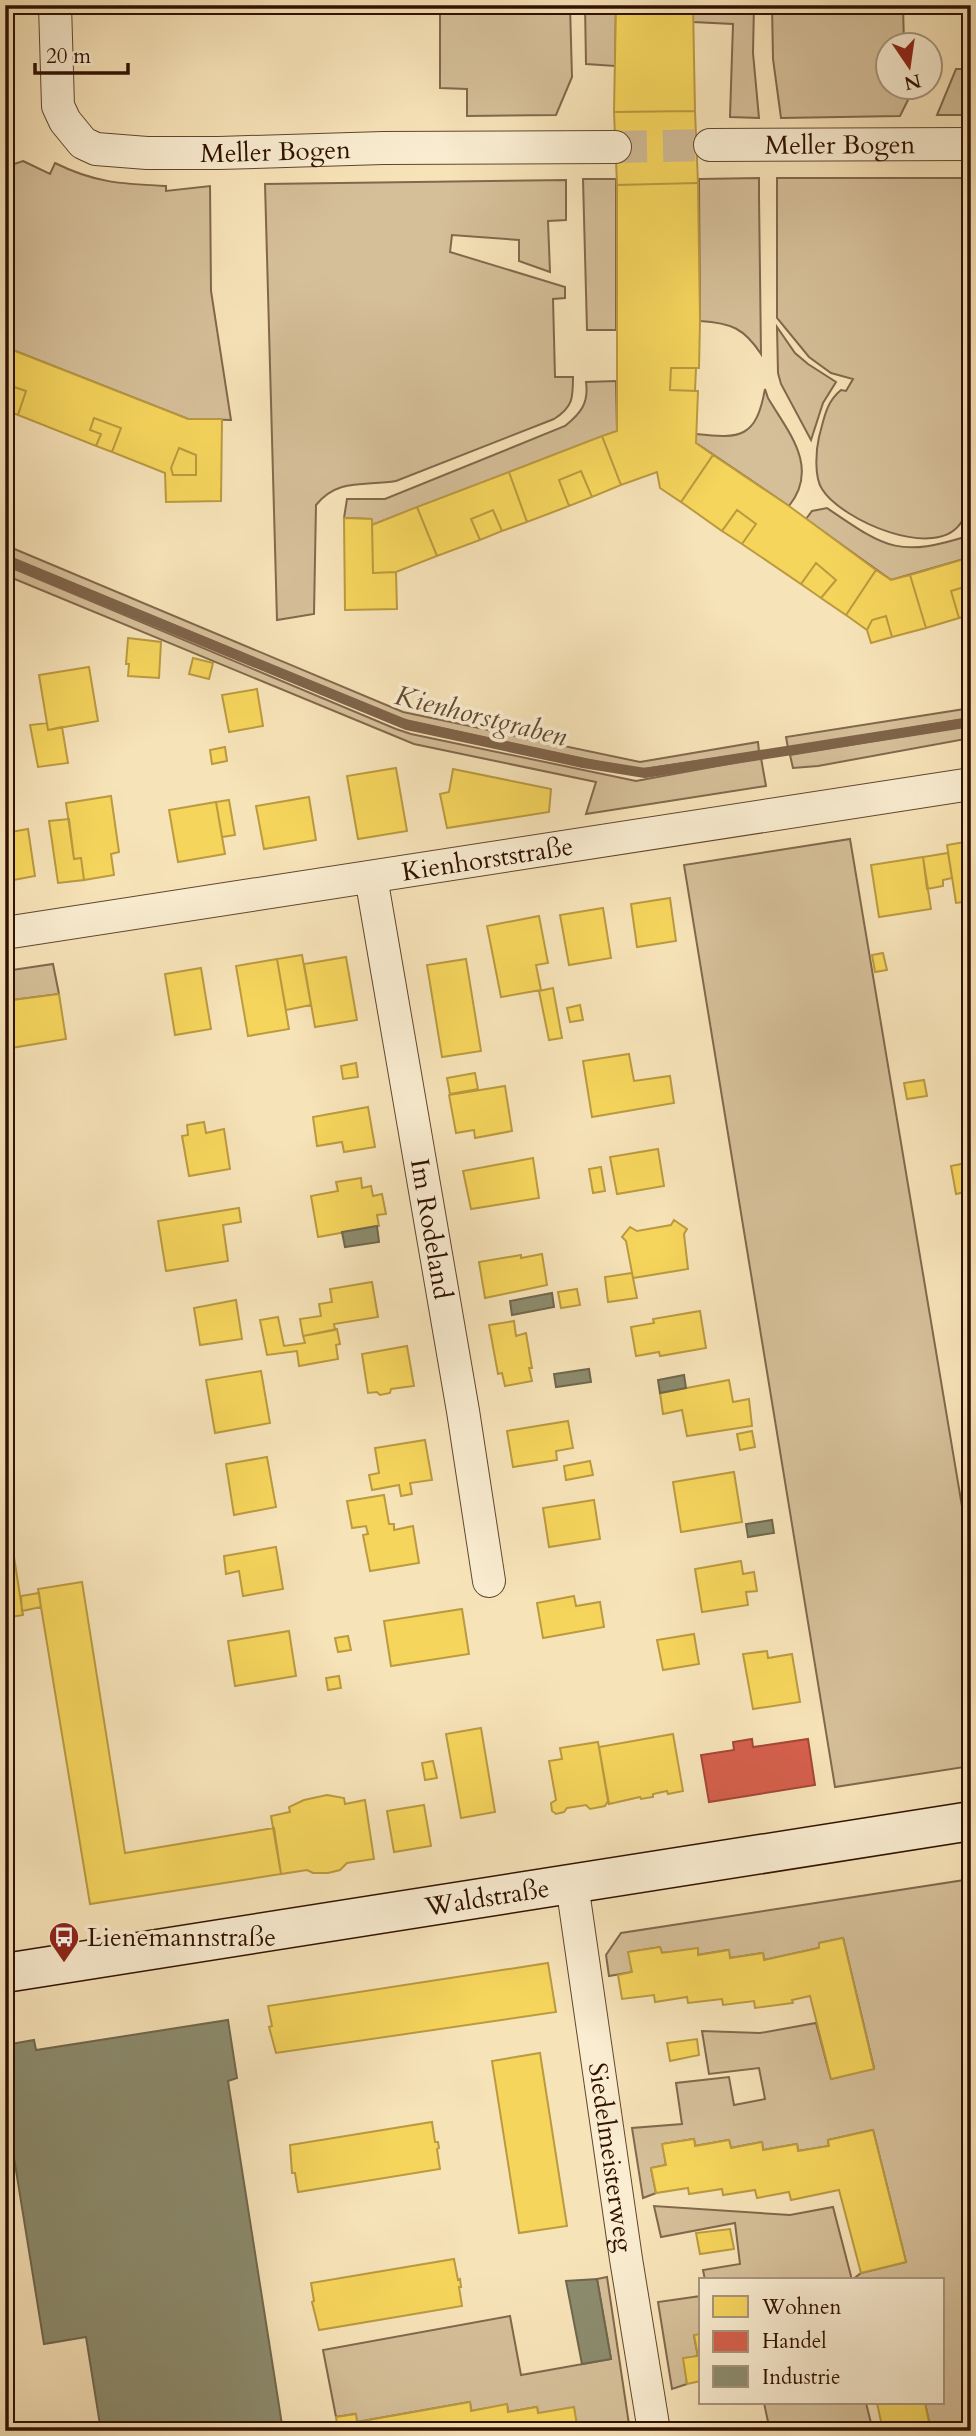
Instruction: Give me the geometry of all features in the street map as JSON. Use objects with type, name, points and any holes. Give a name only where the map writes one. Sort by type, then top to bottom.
[{"type":"main road","name":"Waldstraße","points":[[5,1973],[971,1821]]},
{"type":"street","name":"Meller Bogen","points":[[55,5],[58,106],[65,121],[83,143],[96,149],[147,153],[219,153],[383,148],[615,147]]},
{"type":"street","name":"Meller Bogen","points":[[710,145],[971,144]]},
{"type":"street","name":"Kienhorststraße","points":[[5,933],[971,784]]},
{"type":"street","name":"Im Rodeland","points":[[371,877],[463,1411],[489,1581]]},
{"type":"street","name":"Siedelmeisterweg","points":[[572,1884],[627,2271],[654,2431]]},
{"type":"shaded area","points":[[440,5],[570,5],[572,77],[556,115],[467,116],[467,89],[440,88]]},
{"type":"shaded area","points":[[585,5],[616,5],[615,66],[586,64]]},
{"type":"shaded area","points":[[693,5],[754,5],[753,53],[759,118],[730,117],[733,24],[693,22]]},
{"type":"shaded area","points":[[772,5],[903,5],[904,32],[874,32],[874,102],[907,102],[900,116],[781,118],[773,59]]},
{"type":"shaded area","points":[[956,69],[971,69],[971,115],[937,115]]},
{"type":"shaded area","points":[[23,161],[50,174],[55,163],[96,179],[166,186],[166,191],[210,186],[211,291],[231,420],[188,419],[5,347],[5,167]]},
{"type":"shaded area","points":[[759,178],[761,354],[749,338],[736,328],[700,321],[699,179]]},
{"type":"shaded area","points":[[777,178],[971,178],[971,416],[964,451],[967,500],[962,521],[950,533],[933,538],[912,538],[868,524],[832,501],[819,484],[817,456],[824,417],[832,400],[841,390],[846,391],[853,379],[831,373],[809,357],[777,318]]},
{"type":"shaded area","points":[[583,179],[616,179],[616,330],[587,330]]},
{"type":"shaded area","points":[[566,180],[566,220],[548,221],[550,272],[519,261],[519,240],[452,235],[450,252],[565,287],[565,298],[553,299],[555,377],[573,377],[572,396],[568,406],[554,419],[396,481],[352,485],[324,496],[316,505],[314,614],[277,620],[265,184]]},
{"type":"shaded area","points":[[777,327],[795,353],[836,382],[823,403],[811,440],[781,384],[778,373]]},
{"type":"shaded area","points":[[616,381],[617,431],[372,525],[371,519],[344,518],[347,499],[385,499],[565,426],[583,407],[586,382]]},
{"type":"shaded area","points":[[765,389],[792,437],[801,464],[802,477],[798,492],[789,506],[696,443],[696,434],[725,436],[744,432],[757,417]]},
{"type":"shaded area","points":[[827,508],[865,533],[894,546],[927,546],[971,535],[971,557],[891,580],[806,519],[812,511]]},
{"type":"shaded area","points":[[5,545],[403,712],[640,762],[758,742],[759,752],[636,770],[401,719],[5,555]]},
{"type":"shaded area","points":[[5,565],[411,734],[636,781],[761,758],[766,786],[586,814],[596,782],[414,744],[5,575]]},
{"type":"shaded area","points":[[971,708],[971,718],[788,748],[786,737]]},
{"type":"shaded area","points":[[971,725],[971,738],[818,766],[793,768],[790,755]]},
{"type":"shaded area","points":[[850,839],[971,1560],[971,1766],[835,1787],[684,865]]},
{"type":"shaded area","points":[[53,964],[59,994],[5,1001],[5,971]]},
{"type":"shaded area","points":[[971,1879],[971,2431],[931,2431],[925,2404],[944,2404],[944,2278],[855,2278],[861,2273],[906,2262],[873,2130],[828,2140],[829,2146],[798,2151],[797,2144],[763,2150],[762,2142],[731,2148],[729,2140],[695,2146],[694,2139],[663,2144],[666,2165],[651,2168],[656,2193],[643,2198],[632,2128],[682,2124],[676,2083],[729,2077],[734,2105],[765,2099],[759,2068],[709,2074],[702,2031],[760,2033],[816,2023],[831,2079],[874,2068],[843,1938],[819,1943],[819,1948],[764,1960],[763,1953],[730,1958],[728,1950],[698,1955],[698,1949],[662,1953],[660,1947],[629,1952],[632,1972],[609,1976],[606,1955],[621,1933]]},
{"type":"shaded area","points":[[654,2206],[790,2215],[833,2207],[851,2278],[705,2278],[703,2270],[740,2264],[735,2223],[661,2237]]},
{"type":"shaded area","points":[[607,2277],[630,2431],[578,2431],[538,2413],[537,2407],[508,2412],[507,2405],[471,2411],[470,2402],[357,2422],[355,2414],[336,2417],[323,2350],[510,2316],[521,2375],[611,2359],[597,2279]]},
{"type":"shaded area","points":[[699,2296],[699,2335],[694,2336],[698,2356],[684,2359],[687,2384],[672,2389],[658,2302]]},
{"type":"shaded area","points":[[764,2404],[866,2404],[873,2431],[770,2431]]},
{"type":"building: Wohnen","points":[[616,5],[693,5],[695,111],[614,112]]},
{"type":"building: Wohnen","points":[[695,111],[698,183],[617,185],[614,112]]},
{"type":"building: Wohnen","points":[[698,183],[699,368],[671,368],[670,390],[698,391],[696,443],[713,455],[681,502],[660,488],[657,472],[621,485],[602,436],[617,431],[617,185]]},
{"type":"building: Wohnen","points":[[5,347],[188,419],[222,419],[221,501],[166,502],[165,473],[112,452],[121,428],[94,418],[90,430],[101,434],[96,446],[18,415],[26,391],[5,384]]},
{"type":"building: Wohnen","points":[[671,368],[696,368],[695,391],[670,390]]},
{"type":"building: Wohnen","points":[[5,384],[26,391],[18,415],[5,410]]},
{"type":"building: Wohnen","points":[[94,418],[121,428],[112,452],[96,446],[101,434],[90,430]]},
{"type":"building: Wohnen","points":[[602,436],[621,485],[592,497],[581,471],[559,480],[569,506],[527,522],[509,472]]},
{"type":"building: Wohnen","points":[[179,448],[196,455],[196,475],[173,475],[171,468]]},
{"type":"building: Wohnen","points":[[713,455],[789,506],[876,570],[846,615],[821,598],[836,580],[816,563],[801,584],[742,544],[756,524],[737,510],[722,531],[681,502]]},
{"type":"building: Wohnen","points":[[581,471],[592,497],[569,506],[559,480]]},
{"type":"building: Wohnen","points":[[509,472],[527,522],[502,531],[493,510],[471,519],[480,540],[437,556],[417,507]]},
{"type":"building: Wohnen","points":[[417,507],[437,556],[396,572],[373,573],[372,525]]},
{"type":"building: Wohnen","points":[[493,510],[502,531],[480,540],[471,519]]},
{"type":"building: Wohnen","points":[[737,510],[756,524],[742,544],[722,531]]},
{"type":"building: Wohnen","points":[[344,518],[372,519],[373,573],[396,572],[397,609],[345,610]]},
{"type":"building: Wohnen","points":[[971,557],[971,585],[951,591],[959,618],[926,628],[910,575]]},
{"type":"building: Wohnen","points":[[816,563],[836,580],[821,598],[801,584]]},
{"type":"building: Wohnen","points":[[876,570],[891,580],[910,575],[926,628],[892,637],[886,616],[872,620],[867,630],[846,615]]},
{"type":"building: Wohnen","points":[[971,585],[971,615],[959,618],[951,591]]},
{"type":"building: Wohnen","points":[[886,616],[892,637],[871,643],[867,630],[872,620]]},
{"type":"building: Wohnen","points":[[128,638],[161,642],[159,678],[128,676]]},
{"type":"building: Wohnen","points":[[193,658],[213,663],[209,679],[189,674]]},
{"type":"building: Wohnen","points":[[89,667],[98,721],[48,730],[39,675]]},
{"type":"building: Wohnen","points":[[257,689],[263,726],[229,732],[222,695]]},
{"type":"building: Wohnen","points":[[47,723],[48,730],[62,727],[68,763],[38,767],[30,725]]},
{"type":"building: Wohnen","points":[[225,747],[227,761],[212,764],[210,750]]},
{"type":"building: Wohnen","points":[[396,768],[407,831],[358,839],[347,776]]},
{"type":"building: Wohnen","points":[[453,769],[551,789],[549,812],[447,828],[440,794],[449,792]]},
{"type":"building: Wohnen","points":[[111,796],[119,852],[111,854],[114,875],[84,880],[81,858],[74,859],[66,803]]},
{"type":"building: Wohnen","points":[[309,797],[316,840],[264,849],[256,806]]},
{"type":"building: Wohnen","points":[[229,800],[235,835],[222,837],[216,802]]},
{"type":"building: Wohnen","points":[[216,802],[225,854],[178,862],[169,810]]},
{"type":"building: Wohnen","points":[[69,819],[74,859],[81,858],[84,880],[58,883],[49,821]]},
{"type":"building: Wohnen","points":[[28,829],[35,876],[8,881],[5,884],[5,833]]},
{"type":"building: Wohnen","points":[[971,841],[971,901],[956,903],[947,845]]},
{"type":"building: Wohnen","points":[[948,853],[952,878],[943,880],[943,886],[927,889],[923,857]]},
{"type":"building: Wohnen","points":[[923,857],[931,909],[879,917],[871,865]]},
{"type":"building: Wohnen","points":[[670,898],[676,941],[637,947],[631,904]]},
{"type":"building: Wohnen","points":[[603,908],[611,958],[569,965],[560,915]]},
{"type":"building: Wohnen","points":[[539,916],[548,963],[536,965],[541,990],[501,997],[487,926]]},
{"type":"building: Wohnen","points":[[883,953],[887,970],[875,972],[872,955]]},
{"type":"building: Wohnen","points":[[302,955],[311,1005],[286,1010],[277,959]]},
{"type":"building: Wohnen","points":[[346,957],[357,1020],[315,1027],[304,964]]},
{"type":"building: Wohnen","points":[[277,959],[289,1029],[248,1036],[236,966]]},
{"type":"building: Wohnen","points":[[466,959],[481,1051],[442,1057],[427,965]]},
{"type":"building: Wohnen","points":[[201,968],[211,1029],[175,1035],[165,974]]},
{"type":"building: Wohnen","points":[[553,988],[562,1038],[549,1040],[539,991]]},
{"type":"building: Wohnen","points":[[59,994],[66,1039],[5,1049],[5,1001]]},
{"type":"building: Wohnen","points":[[580,1005],[583,1020],[570,1022],[567,1008]]},
{"type":"building: Wohnen","points":[[629,1054],[634,1081],[670,1076],[674,1103],[592,1117],[583,1061]]},
{"type":"building: Wohnen","points":[[356,1063],[358,1077],[343,1079],[341,1066]]},
{"type":"building: Wohnen","points":[[475,1073],[478,1089],[450,1094],[447,1078]]},
{"type":"building: Wohnen","points":[[924,1080],[927,1096],[907,1099],[904,1083]]},
{"type":"building: Wohnen","points":[[505,1086],[512,1131],[475,1138],[474,1130],[456,1133],[449,1095]]},
{"type":"building: Wohnen","points":[[368,1107],[375,1147],[344,1152],[342,1142],[317,1146],[313,1117]]},
{"type":"building: Wohnen","points":[[204,1122],[206,1133],[224,1129],[230,1169],[189,1176],[182,1136],[188,1135],[187,1125]]},
{"type":"building: Wohnen","points":[[658,1149],[664,1186],[617,1194],[610,1157]]},
{"type":"building: Wohnen","points":[[533,1158],[539,1198],[471,1209],[463,1171]]},
{"type":"building: Wohnen","points":[[971,1162],[971,1195],[970,1191],[956,1194],[951,1166]]},
{"type":"building: Wohnen","points":[[601,1167],[605,1191],[593,1193],[589,1169]]},
{"type":"building: Wohnen","points":[[361,1178],[362,1188],[371,1186],[373,1196],[382,1194],[386,1214],[377,1215],[379,1226],[318,1237],[311,1196],[338,1191],[336,1182]]},
{"type":"building: Wohnen","points":[[239,1208],[241,1222],[223,1225],[228,1261],[166,1271],[158,1221]]},
{"type":"building: Wohnen","points":[[674,1220],[687,1229],[684,1234],[688,1269],[633,1278],[626,1241],[622,1237],[630,1227],[637,1231],[671,1225]]},
{"type":"building: Wohnen","points":[[542,1254],[547,1285],[485,1298],[479,1262]]},
{"type":"building: Wohnen","points":[[632,1273],[637,1298],[608,1302],[605,1277]]},
{"type":"building: Wohnen","points":[[372,1282],[378,1317],[334,1324],[335,1330],[303,1336],[300,1319],[321,1316],[319,1304],[332,1302],[330,1289]]},
{"type":"building: Wohnen","points":[[577,1289],[580,1305],[561,1308],[558,1292]]},
{"type":"building: Wohnen","points":[[236,1300],[242,1339],[200,1345],[194,1308]]},
{"type":"building: Wohnen","points":[[700,1311],[706,1348],[660,1356],[659,1352],[636,1356],[631,1327],[654,1323],[653,1319]]},
{"type":"building: Wohnen","points":[[278,1317],[284,1346],[305,1343],[303,1336],[337,1329],[340,1344],[336,1345],[338,1359],[299,1366],[297,1351],[267,1355],[260,1320]]},
{"type":"building: Wohnen","points":[[514,1321],[516,1336],[526,1333],[532,1381],[505,1386],[502,1373],[498,1374],[489,1325]]},
{"type":"building: Wohnen","points":[[407,1346],[414,1386],[391,1389],[390,1393],[380,1395],[377,1392],[368,1393],[362,1354]]},
{"type":"building: Wohnen","points":[[261,1371],[270,1423],[215,1433],[206,1380]]},
{"type":"building: Wohnen","points":[[729,1380],[733,1402],[749,1399],[752,1426],[687,1436],[682,1410],[663,1414],[660,1393]]},
{"type":"building: Wohnen","points":[[568,1421],[573,1448],[556,1451],[557,1460],[513,1467],[507,1431]]},
{"type":"building: Wohnen","points":[[752,1431],[755,1447],[740,1450],[737,1434]]},
{"type":"building: Wohnen","points":[[425,1440],[432,1480],[410,1483],[412,1494],[401,1496],[399,1485],[372,1490],[369,1475],[379,1473],[375,1448]]},
{"type":"building: Wohnen","points":[[267,1457],[276,1507],[234,1515],[226,1464]]},
{"type":"building: Wohnen","points":[[590,1461],[593,1475],[566,1480],[564,1466]]},
{"type":"building: Wohnen","points":[[734,1472],[742,1522],[681,1532],[673,1482]]},
{"type":"building: Wohnen","points":[[384,1495],[389,1524],[394,1524],[394,1530],[413,1526],[419,1563],[370,1571],[363,1535],[368,1534],[366,1526],[352,1528],[347,1501]]},
{"type":"building: Wohnen","points":[[5,1499],[23,1615],[5,1618]]},
{"type":"building: Wohnen","points":[[594,1500],[600,1539],[549,1547],[543,1508]]},
{"type":"building: Wohnen","points":[[276,1547],[283,1589],[243,1596],[239,1571],[226,1574],[224,1556]]},
{"type":"building: Wohnen","points":[[741,1561],[743,1574],[754,1572],[757,1591],[746,1592],[748,1605],[702,1612],[695,1569]]},
{"type":"building: Wohnen","points":[[82,1582],[125,1853],[274,1828],[281,1874],[90,1904],[38,1589]]},
{"type":"building: Wohnen","points":[[39,1593],[41,1607],[22,1611],[21,1596]]},
{"type":"building: Wohnen","points":[[574,1596],[576,1606],[600,1602],[604,1627],[543,1638],[537,1603]]},
{"type":"building: Wohnen","points":[[462,1609],[469,1654],[391,1666],[384,1621]]},
{"type":"building: Wohnen","points":[[289,1631],[296,1676],[235,1686],[228,1641]]},
{"type":"building: Wohnen","points":[[694,1634],[699,1664],[663,1670],[657,1640]]},
{"type":"building: Wohnen","points":[[348,1636],[351,1650],[338,1652],[335,1638]]},
{"type":"building: Wohnen","points":[[767,1651],[768,1658],[792,1654],[800,1702],[753,1709],[743,1654]]},
{"type":"building: Wohnen","points":[[339,1676],[341,1688],[328,1690],[326,1678]]},
{"type":"building: Wohnen","points":[[481,1728],[495,1812],[461,1818],[446,1734]]},
{"type":"building: Wohnen","points":[[673,1734],[683,1791],[668,1794],[667,1791],[653,1794],[653,1797],[609,1804],[599,1747]]},
{"type":"building: Wohnen","points":[[598,1742],[608,1801],[605,1806],[590,1809],[586,1805],[567,1808],[556,1814],[552,1811],[551,1803],[556,1800],[549,1761],[562,1759],[560,1748]]},
{"type":"building: Wohnen","points":[[433,1761],[437,1778],[425,1780],[422,1763]]},
{"type":"building: Wohnen","points":[[327,1795],[344,1798],[345,1804],[365,1800],[374,1859],[347,1863],[340,1870],[328,1873],[313,1873],[307,1870],[281,1874],[271,1816],[290,1812],[289,1807],[304,1800]]},
{"type":"building: Wohnen","points":[[424,1805],[431,1846],[394,1852],[387,1811]]},
{"type":"building: Wohnen","points":[[843,1938],[874,2069],[831,2079],[810,1996],[792,2000],[793,2003],[755,2008],[754,2001],[723,2005],[722,1999],[688,2003],[687,1997],[655,2002],[654,1995],[622,1999],[618,1975],[632,1972],[628,1952],[660,1947],[662,1953],[698,1948],[698,1955],[729,1950],[730,1958],[763,1953],[764,1960],[819,1948],[819,1943]]},
{"type":"building: Wohnen","points":[[548,1963],[556,2012],[276,2053],[269,2027],[272,2026],[268,2006]]},
{"type":"building: Wohnen","points":[[697,2039],[699,2055],[670,2061],[667,2043]]},
{"type":"building: Wohnen","points":[[540,2053],[567,2226],[519,2233],[492,2061]]},
{"type":"building: Wohnen","points":[[432,2122],[435,2142],[438,2142],[440,2169],[298,2192],[295,2173],[292,2173],[290,2145]]},
{"type":"building: Wohnen","points":[[873,2130],[906,2262],[861,2273],[839,2190],[791,2200],[789,2192],[757,2198],[755,2190],[723,2195],[722,2189],[689,2194],[688,2188],[656,2193],[651,2168],[666,2165],[662,2144],[694,2139],[695,2146],[729,2140],[731,2148],[762,2142],[763,2150],[797,2144],[798,2151],[829,2146],[828,2140]]},
{"type":"building: Wohnen","points":[[730,2229],[734,2249],[700,2254],[696,2233]]},
{"type":"building: Wohnen","points":[[454,2259],[458,2280],[460,2279],[462,2306],[319,2330],[312,2302],[311,2283]]},
{"type":"building: Wohnen","points":[[699,2334],[699,2381],[687,2384],[683,2358],[698,2356],[694,2335]]},
{"type":"building: Wohnen","points":[[470,2402],[471,2411],[507,2404],[508,2412],[537,2407],[538,2413],[574,2407],[578,2431],[338,2431],[336,2417],[356,2414],[357,2422]]},
{"type":"building: Wohnen","points":[[877,2404],[925,2404],[931,2431],[883,2431]]},
{"type":"building: Wohnen","points":[[761,2422],[762,2431],[733,2431],[732,2426]]},
{"type":"building: Handel","points":[[752,1739],[753,1747],[808,1739],[815,1785],[709,1802],[701,1755],[734,1750],[733,1742]]},
{"type":"building: Industrie","points":[[377,1226],[379,1242],[345,1247],[342,1232]]},
{"type":"building: Industrie","points":[[552,1293],[554,1307],[512,1315],[510,1301]]},
{"type":"building: Industrie","points":[[589,1369],[591,1382],[556,1387],[554,1374]]},
{"type":"building: Industrie","points":[[684,1375],[686,1388],[660,1393],[658,1380]]},
{"type":"building: Industrie","points":[[772,1520],[774,1533],[748,1537],[746,1524]]},
{"type":"building: Industrie","points":[[228,2020],[237,2078],[228,2081],[283,2431],[101,2431],[86,2337],[44,2344],[5,2102],[5,2045],[34,2040],[36,2050]]},
{"type":"building: Industrie","points":[[597,2279],[611,2359],[582,2364],[566,2281]]},
{"type":"building: Industrie","points":[[5,2307],[12,2349],[5,2350]]},
{"type":"waterway","name":"Kienhorstgraben","points":[[5,560],[407,725],[583,763],[645,773],[971,722]]},
{"type":"tunnel","points":[[615,147],[710,145]]},
{"type":"place","name":"Lienemannstraße","points":[[64,1964]]}]
